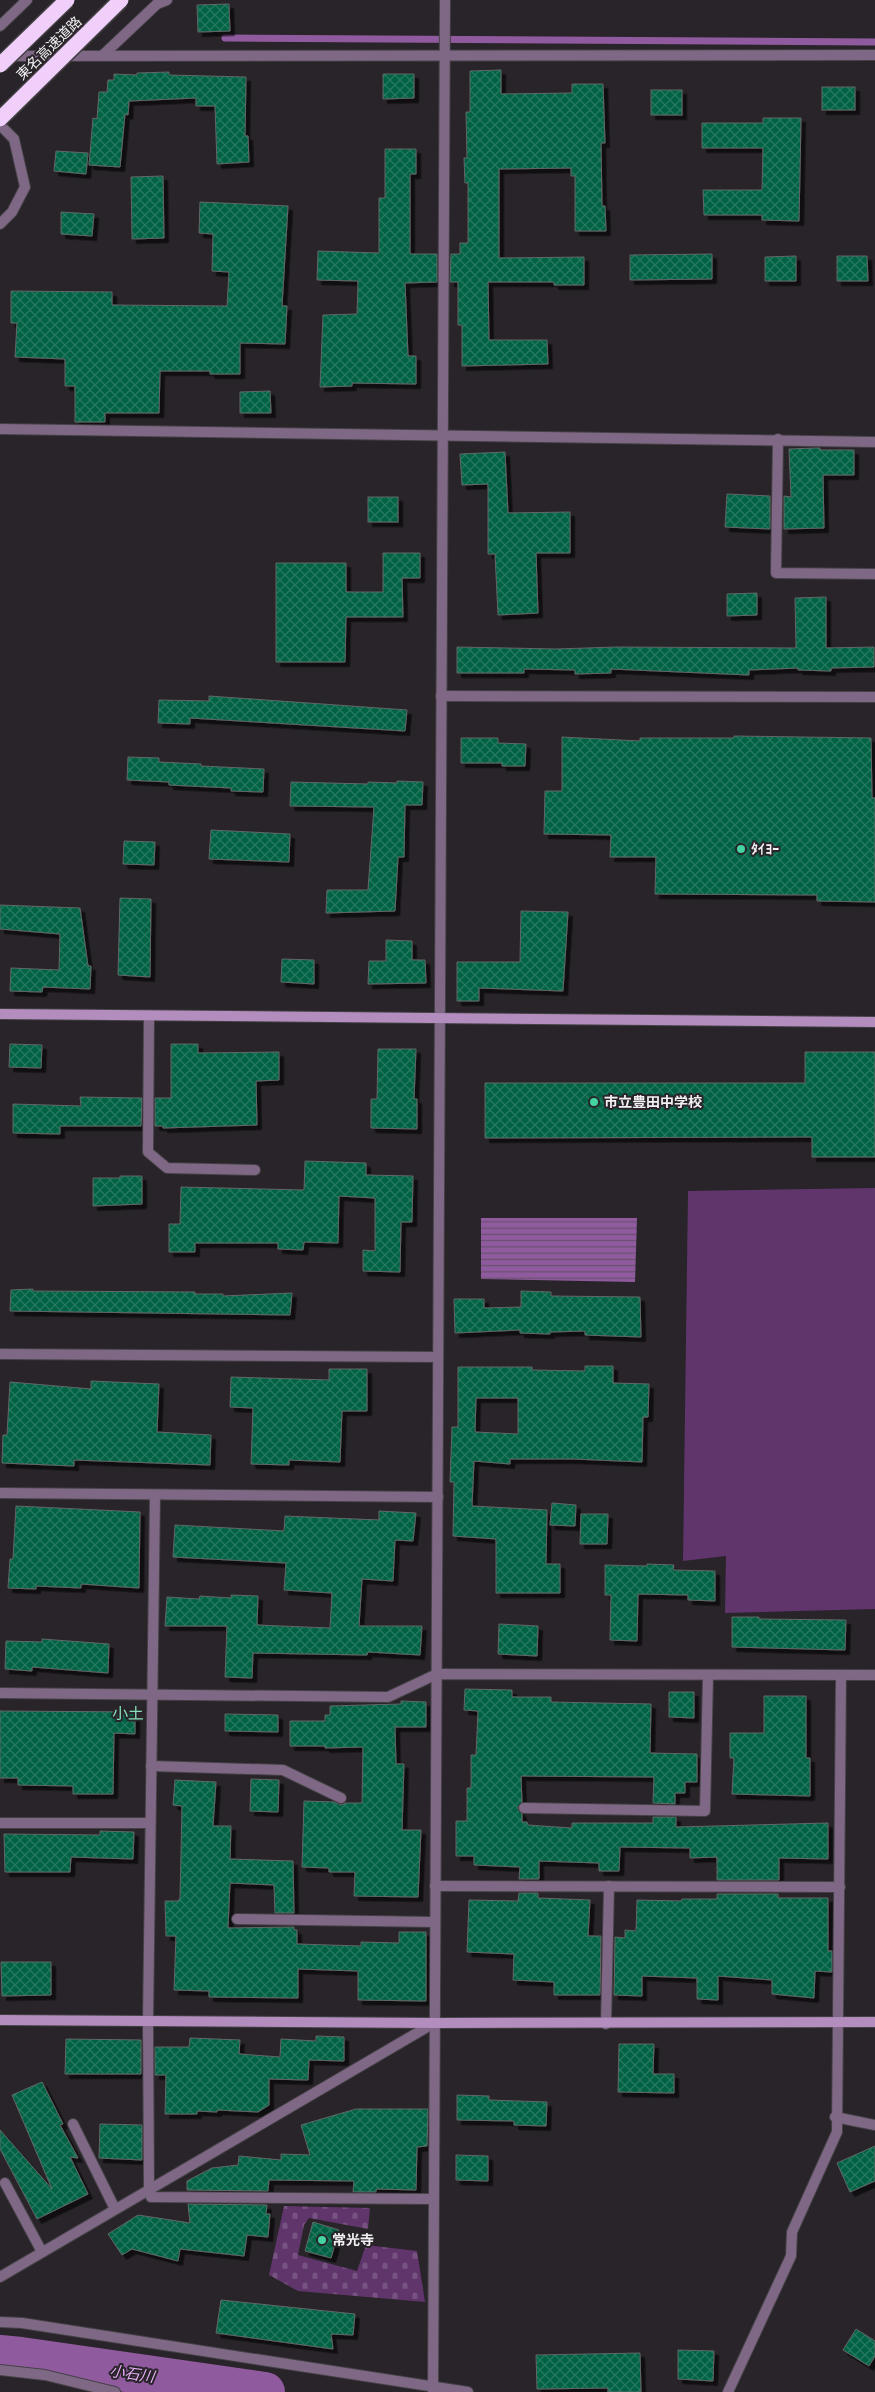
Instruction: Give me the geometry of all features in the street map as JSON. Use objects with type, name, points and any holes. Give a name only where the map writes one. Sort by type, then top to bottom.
[{"type":"highway","name":"東名高速道路","points":[[0,65],[67,0]]},
{"type":"highway","name":"東名高速道路","points":[[0,119],[121,0]]},
{"type":"street","points":[[0,26],[27,0]]},
{"type":"street","points":[[103,55],[157,4],[167,0]]},
{"type":"street","points":[[433,2389],[441,436],[445,0]]},
{"type":"street","points":[[0,56],[875,55]]},
{"type":"street","points":[[0,125],[14,139],[25,186],[12,212],[0,224]]},
{"type":"street","points":[[0,429],[778,439],[875,442]]},
{"type":"street","points":[[778,439],[776,573],[875,574]]},
{"type":"street","points":[[441,696],[875,697]]},
{"type":"street","points":[[0,1014],[875,1022]]},
{"type":"street","points":[[149,1016],[148,1152],[167,1168],[255,1170]]},
{"type":"street","points":[[0,1354],[438,1357]]},
{"type":"street","points":[[0,1493],[438,1497]]},
{"type":"street","points":[[154,1495],[148,2021],[149,2190],[151,2198],[434,2199]]},
{"type":"street","points":[[0,1693],[388,1697],[437,1674],[875,1676]]},
{"type":"street","points":[[524,1808],[705,1811],[708,1675]]},
{"type":"street","points":[[728,2392],[791,2256],[792,2232],[836,2132],[841,1675]]},
{"type":"street","points":[[151,1766],[283,1770],[342,1798]]},
{"type":"street","points":[[0,1823],[150,1823]]},
{"type":"street","points":[[435,1886],[840,1887]]},
{"type":"street","points":[[606,2024],[609,1886]]},
{"type":"street","points":[[237,1919],[435,1922]]},
{"type":"street","points":[[0,2020],[606,2024],[836,2024],[875,2022]]},
{"type":"street","points":[[0,2277],[434,2023]]},
{"type":"street","points":[[836,2117],[875,2125]]},
{"type":"street","points":[[73,2124],[115,2209]]},
{"type":"street","points":[[5,2183],[42,2252]]},
{"type":"street","points":[[0,2322],[22,2323],[433,2389],[468,2392]]},
{"type":"street","points":[[0,2370],[45,2375],[115,2392]]},
{"type":"green space","points":[[875,1188],[875,1609],[725,1613],[726,1556],[683,1561],[688,1191]]},
{"type":"green space","points":[[284,2206],[370,2208],[368,2229],[309,2218],[304,2225],[298,2255],[357,2271],[366,2245],[417,2251],[425,2302],[298,2291],[269,2275]]},
{"type":"shaded area","points":[[481,1218],[637,1218],[635,1282],[481,1279]]},
{"type":"building","points":[[229,4],[230,31],[198,32],[197,5]]},
{"type":"building","points":[[501,70],[501,94],[572,93],[572,84],[603,84],[605,143],[601,143],[602,206],[605,206],[606,231],[575,231],[575,176],[571,176],[571,168],[499,169],[499,258],[584,257],[584,285],[554,285],[554,282],[488,282],[489,340],[547,340],[548,364],[462,366],[462,325],[458,325],[458,282],[450,282],[451,254],[460,254],[460,243],[468,243],[468,183],[465,183],[464,158],[467,158],[466,112],[470,112],[470,71]]},
{"type":"building","points":[[169,72],[169,75],[246,77],[245,136],[248,136],[249,162],[217,164],[215,106],[196,106],[196,98],[129,101],[128,115],[125,114],[120,167],[89,165],[93,118],[97,119],[99,92],[107,92],[108,80],[114,80],[114,74],[137,75],[137,73]]},
{"type":"building","points":[[383,74],[414,74],[414,98],[383,99]]},
{"type":"building","points":[[822,87],[855,87],[855,110],[822,110]]},
{"type":"building","points":[[651,90],[682,90],[682,115],[651,115]]},
{"type":"building","points":[[763,118],[801,118],[799,221],[762,220],[762,215],[704,215],[703,190],[762,190],[763,148],[702,148],[702,123],[763,123]]},
{"type":"building","points":[[385,149],[416,149],[416,174],[410,174],[410,254],[437,254],[437,282],[405,283],[408,356],[416,356],[416,384],[352,383],[352,386],[320,387],[323,315],[357,314],[358,281],[317,280],[318,251],[379,253],[379,198],[385,198]]},
{"type":"building","points":[[56,151],[88,153],[86,174],[54,171]]},
{"type":"building","points":[[163,176],[164,238],[132,239],[131,177]]},
{"type":"building","points":[[200,202],[288,206],[282,306],[287,306],[285,344],[240,343],[240,374],[210,374],[210,371],[160,371],[159,413],[105,413],[105,422],[75,422],[75,386],[65,386],[65,359],[15,357],[17,323],[11,323],[11,291],[112,292],[112,305],[227,306],[229,272],[212,271],[213,234],[199,233]]},
{"type":"building","points":[[61,212],[94,214],[92,236],[61,234]]},
{"type":"building","points":[[712,254],[712,279],[630,280],[630,255]]},
{"type":"building","points":[[796,256],[796,281],[765,281],[765,257]]},
{"type":"building","points":[[837,256],[867,256],[868,281],[837,281]]},
{"type":"building","points":[[270,391],[271,413],[240,413],[240,392]]},
{"type":"building","points":[[820,448],[820,450],[854,450],[854,475],[823,475],[824,528],[784,529],[784,496],[791,497],[789,449]]},
{"type":"building","points":[[505,452],[508,513],[570,512],[570,553],[536,553],[538,613],[498,615],[495,554],[488,554],[488,484],[462,485],[460,454]]},
{"type":"building","points":[[727,494],[770,496],[770,529],[725,527]]},
{"type":"building","points":[[368,497],[398,497],[398,522],[368,522]]},
{"type":"building","points":[[383,553],[420,553],[420,578],[402,578],[403,617],[346,617],[345,662],[276,662],[276,563],[346,563],[346,592],[383,592]]},
{"type":"building","points":[[757,593],[757,615],[727,616],[727,594]]},
{"type":"building","points":[[826,597],[826,648],[874,647],[874,667],[831,668],[831,671],[798,670],[798,668],[749,670],[749,675],[611,669],[611,673],[575,674],[575,670],[524,669],[524,673],[457,673],[457,647],[556,649],[616,647],[796,648],[795,598]]},
{"type":"building","points":[[209,696],[407,710],[405,731],[190,718],[190,724],[158,723],[159,700],[209,701]]},
{"type":"building","points":[[734,736],[871,738],[872,798],[875,798],[875,902],[817,901],[817,895],[655,894],[656,857],[610,857],[611,835],[544,834],[545,791],[562,791],[562,737],[640,741],[640,738],[734,738]]},
{"type":"building","points":[[461,738],[498,738],[498,743],[526,744],[525,766],[502,766],[502,763],[461,763]]},
{"type":"building","points":[[128,757],[159,758],[159,762],[201,764],[201,766],[264,769],[263,792],[231,791],[231,788],[169,785],[169,782],[127,780]]},
{"type":"building","points":[[397,781],[423,782],[422,805],[405,805],[404,857],[398,857],[395,911],[326,913],[327,890],[368,890],[374,807],[290,806],[291,782],[368,784],[368,782],[397,783]]},
{"type":"building","points":[[211,830],[290,834],[289,862],[209,859]]},
{"type":"building","points":[[124,841],[155,842],[154,865],[123,864]]},
{"type":"building","points":[[120,898],[151,899],[150,977],[118,975]]},
{"type":"building","points":[[0,905],[80,908],[88,966],[91,966],[90,989],[43,987],[42,992],[10,991],[11,968],[59,970],[60,934],[0,929]]},
{"type":"building","points":[[521,911],[568,912],[563,991],[479,988],[479,1001],[457,1001],[457,962],[520,962]]},
{"type":"building","points":[[386,940],[412,941],[412,960],[425,960],[426,983],[368,984],[369,961],[386,961]]},
{"type":"building","points":[[282,959],[314,960],[314,984],[281,982]]},
{"type":"building","points":[[10,1044],[42,1045],[41,1068],[9,1067]]},
{"type":"building","points":[[171,1044],[198,1044],[198,1053],[279,1052],[279,1080],[256,1081],[257,1125],[163,1128],[163,1126],[155,1126],[155,1098],[171,1098]]},
{"type":"building","points":[[378,1049],[416,1049],[414,1099],[417,1099],[417,1129],[371,1128],[371,1099],[377,1099]]},
{"type":"building","points":[[805,1052],[875,1052],[875,1157],[812,1157],[812,1137],[485,1138],[485,1083],[805,1083]]},
{"type":"building","points":[[80,1097],[142,1098],[141,1126],[60,1126],[60,1134],[13,1133],[13,1104],[81,1106]]},
{"type":"building","points":[[305,1161],[366,1163],[366,1175],[413,1176],[412,1222],[401,1222],[400,1272],[363,1271],[363,1250],[375,1251],[375,1198],[339,1196],[338,1243],[304,1242],[303,1250],[278,1249],[278,1243],[195,1243],[195,1252],[169,1252],[169,1224],[180,1224],[181,1187],[304,1190]]},
{"type":"building","points":[[120,1176],[142,1176],[142,1204],[93,1206],[93,1178],[120,1178]]},
{"type":"building","points":[[33,1289],[33,1291],[195,1292],[195,1294],[223,1294],[223,1296],[292,1293],[290,1315],[10,1311],[11,1290]]},
{"type":"building","points":[[521,1291],[551,1292],[551,1296],[640,1297],[641,1337],[585,1335],[585,1331],[550,1332],[550,1334],[520,1333],[520,1330],[455,1333],[454,1299],[484,1299],[484,1308],[521,1307]]},
{"type":"building","points":[[585,1366],[613,1366],[613,1383],[649,1384],[648,1417],[643,1417],[642,1462],[510,1459],[510,1464],[474,1461],[472,1506],[547,1510],[546,1564],[560,1564],[560,1593],[496,1593],[496,1539],[453,1536],[454,1482],[450,1482],[452,1427],[458,1427],[458,1367],[532,1367],[532,1370],[585,1371]],"holes":[[[476,1398],[518,1398],[518,1434],[475,1432]]]},
{"type":"building","points":[[329,1369],[367,1369],[367,1411],[342,1411],[340,1462],[289,1460],[289,1465],[251,1464],[253,1408],[230,1407],[231,1377],[329,1380]]},
{"type":"building","points":[[91,1381],[159,1384],[157,1432],[211,1435],[210,1465],[74,1460],[74,1466],[2,1463],[3,1435],[7,1435],[10,1382],[91,1389]]},
{"type":"building","points":[[552,1503],[576,1505],[575,1526],[550,1525]]},
{"type":"building","points":[[16,1506],[140,1512],[139,1588],[81,1584],[81,1588],[36,1586],[36,1589],[8,1588],[10,1559],[13,1559]]},
{"type":"building","points":[[379,1511],[416,1513],[413,1541],[395,1540],[393,1581],[362,1579],[359,1626],[422,1626],[420,1655],[368,1652],[367,1655],[253,1653],[252,1678],[225,1677],[227,1626],[165,1626],[167,1597],[199,1599],[200,1596],[231,1598],[231,1595],[258,1596],[257,1625],[330,1628],[332,1593],[284,1590],[286,1563],[173,1557],[175,1525],[284,1531],[285,1516],[379,1520]]},
{"type":"building","points":[[581,1514],[608,1514],[607,1544],[580,1544]]},
{"type":"building","points":[[647,1564],[674,1565],[673,1570],[715,1571],[715,1601],[688,1600],[688,1595],[638,1594],[637,1641],[610,1640],[611,1595],[605,1595],[605,1565],[647,1566]]},
{"type":"building","points":[[732,1617],[846,1620],[845,1650],[732,1647]]},
{"type":"building","points":[[499,1624],[538,1626],[537,1656],[498,1654]]},
{"type":"building","points":[[42,1639],[109,1644],[108,1673],[32,1667],[32,1671],[5,1669],[6,1641],[42,1642]]},
{"type":"building","points":[[465,1689],[512,1690],[512,1697],[551,1697],[551,1702],[651,1704],[650,1753],[697,1754],[697,1782],[685,1782],[685,1793],[675,1793],[675,1804],[653,1803],[654,1777],[521,1776],[522,1802],[517,1808],[522,1814],[522,1822],[527,1822],[528,1825],[572,1828],[572,1823],[653,1823],[653,1817],[676,1817],[676,1827],[828,1823],[828,1859],[779,1858],[779,1880],[717,1880],[717,1857],[690,1858],[690,1848],[620,1847],[619,1871],[599,1871],[599,1863],[539,1861],[539,1879],[519,1879],[520,1867],[474,1865],[474,1856],[456,1856],[456,1821],[467,1821],[467,1788],[471,1788],[471,1755],[476,1755],[478,1711],[464,1710]]},
{"type":"building","points":[[669,1692],[694,1692],[694,1718],[669,1717]]},
{"type":"building","points":[[764,1696],[806,1696],[806,1758],[810,1758],[810,1796],[732,1794],[734,1758],[730,1758],[730,1733],[764,1733]]},
{"type":"building","points":[[401,1701],[426,1702],[426,1727],[395,1727],[396,1764],[404,1764],[402,1830],[421,1830],[418,1897],[354,1896],[355,1872],[329,1872],[329,1868],[302,1867],[304,1801],[334,1802],[341,1805],[346,1803],[362,1803],[363,1747],[325,1748],[325,1746],[290,1746],[290,1721],[325,1721],[325,1715],[330,1715],[330,1706],[401,1704]]},
{"type":"building","points":[[0,1711],[135,1712],[135,1734],[114,1733],[113,1794],[73,1794],[73,1786],[18,1785],[18,1778],[0,1778]]},
{"type":"building","points":[[225,1714],[278,1715],[278,1732],[225,1731]]},
{"type":"building","points":[[251,1779],[279,1780],[278,1812],[250,1811]]},
{"type":"building","points":[[175,1780],[216,1782],[213,1826],[231,1826],[230,1859],[293,1861],[294,1913],[275,1913],[274,1885],[230,1883],[228,1928],[294,1927],[294,1930],[297,1930],[297,1944],[361,1946],[361,1942],[399,1943],[399,1932],[426,1932],[426,2001],[358,2000],[358,1971],[298,1969],[298,1998],[209,1997],[209,1991],[174,1990],[176,1936],[166,1936],[165,1901],[178,1901],[180,1898],[182,1806],[173,1805]]},
{"type":"building","points":[[100,1831],[134,1832],[133,1859],[71,1857],[70,1872],[5,1872],[4,1834],[100,1835]]},
{"type":"building","points":[[519,1893],[538,1893],[538,1898],[590,1900],[588,1936],[601,1936],[600,1995],[554,1995],[554,1982],[513,1980],[514,1954],[467,1952],[469,1900],[518,1901]]},
{"type":"building","points":[[717,1894],[778,1894],[778,1898],[828,1898],[828,1951],[832,1951],[832,1972],[815,1971],[814,1998],[772,1994],[772,1980],[718,1976],[718,2000],[697,1999],[697,1978],[642,1976],[642,1996],[614,1995],[615,1937],[625,1938],[625,1930],[636,1931],[637,1900],[681,1901],[682,1899],[717,1899]]},
{"type":"building","points":[[1,1962],[51,1962],[51,1995],[2,1996]]},
{"type":"building","points":[[316,2036],[344,2037],[344,2061],[309,2060],[308,2080],[269,2079],[269,2105],[258,2112],[217,2110],[217,2112],[197,2111],[197,2114],[165,2114],[166,2075],[155,2075],[155,2047],[189,2047],[190,2038],[240,2040],[239,2054],[280,2057],[281,2039],[316,2041]]},
{"type":"building","points":[[66,2039],[141,2040],[141,2074],[65,2074]]},
{"type":"building","points":[[619,2044],[654,2044],[653,2074],[674,2074],[674,2093],[618,2092]]},
{"type":"building","points":[[42,2082],[63,2124],[60,2125],[78,2158],[70,2157],[88,2194],[37,2219],[0,2149],[0,2130],[52,2189],[12,2095]]},
{"type":"building","points":[[457,2095],[489,2096],[489,2100],[547,2102],[546,2126],[514,2125],[514,2121],[457,2120]]},
{"type":"building","points":[[356,2109],[428,2109],[427,2146],[417,2147],[416,2190],[376,2189],[376,2192],[353,2192],[354,2181],[269,2180],[268,2191],[187,2190],[187,2181],[212,2168],[238,2165],[239,2156],[281,2160],[281,2154],[310,2155],[301,2125]]},
{"type":"building","points":[[100,2124],[142,2125],[142,2160],[99,2158]]},
{"type":"building","points":[[875,2146],[875,2181],[850,2192],[837,2163]]},
{"type":"building","points":[[456,2155],[488,2156],[488,2181],[456,2180]]},
{"type":"building","points":[[188,2204],[267,2205],[266,2214],[270,2214],[268,2237],[247,2235],[244,2256],[180,2249],[178,2261],[132,2249],[122,2255],[108,2234],[138,2215],[190,2223]]},
{"type":"building","name":"常光寺","points":[[313,2222],[339,2230],[331,2258],[305,2251]]},
{"type":"building","points":[[221,2300],[355,2314],[353,2335],[331,2334],[333,2349],[216,2333]]},
{"type":"building","points":[[856,2329],[875,2341],[875,2356],[869,2366],[843,2350]]},
{"type":"building","points":[[678,2350],[714,2351],[713,2381],[678,2379]]},
{"type":"building","points":[[640,2353],[641,2392],[608,2392],[608,2388],[537,2389],[536,2355]]},
{"type":"waterway","points":[[225,38],[875,42]]},
{"type":"waterway","name":"小石川","points":[[0,2355],[265,2392]]},
{"type":"place","name":"ﾀｲﾖｰ","points":[[741,849]]},
{"type":"place","name":"市立豊田中学校","points":[[594,1102]]},
{"type":"place","name":"常光寺","points":[[322,2240]]},
{"type":"district","name":"小土","points":[[128,1713]]}]
